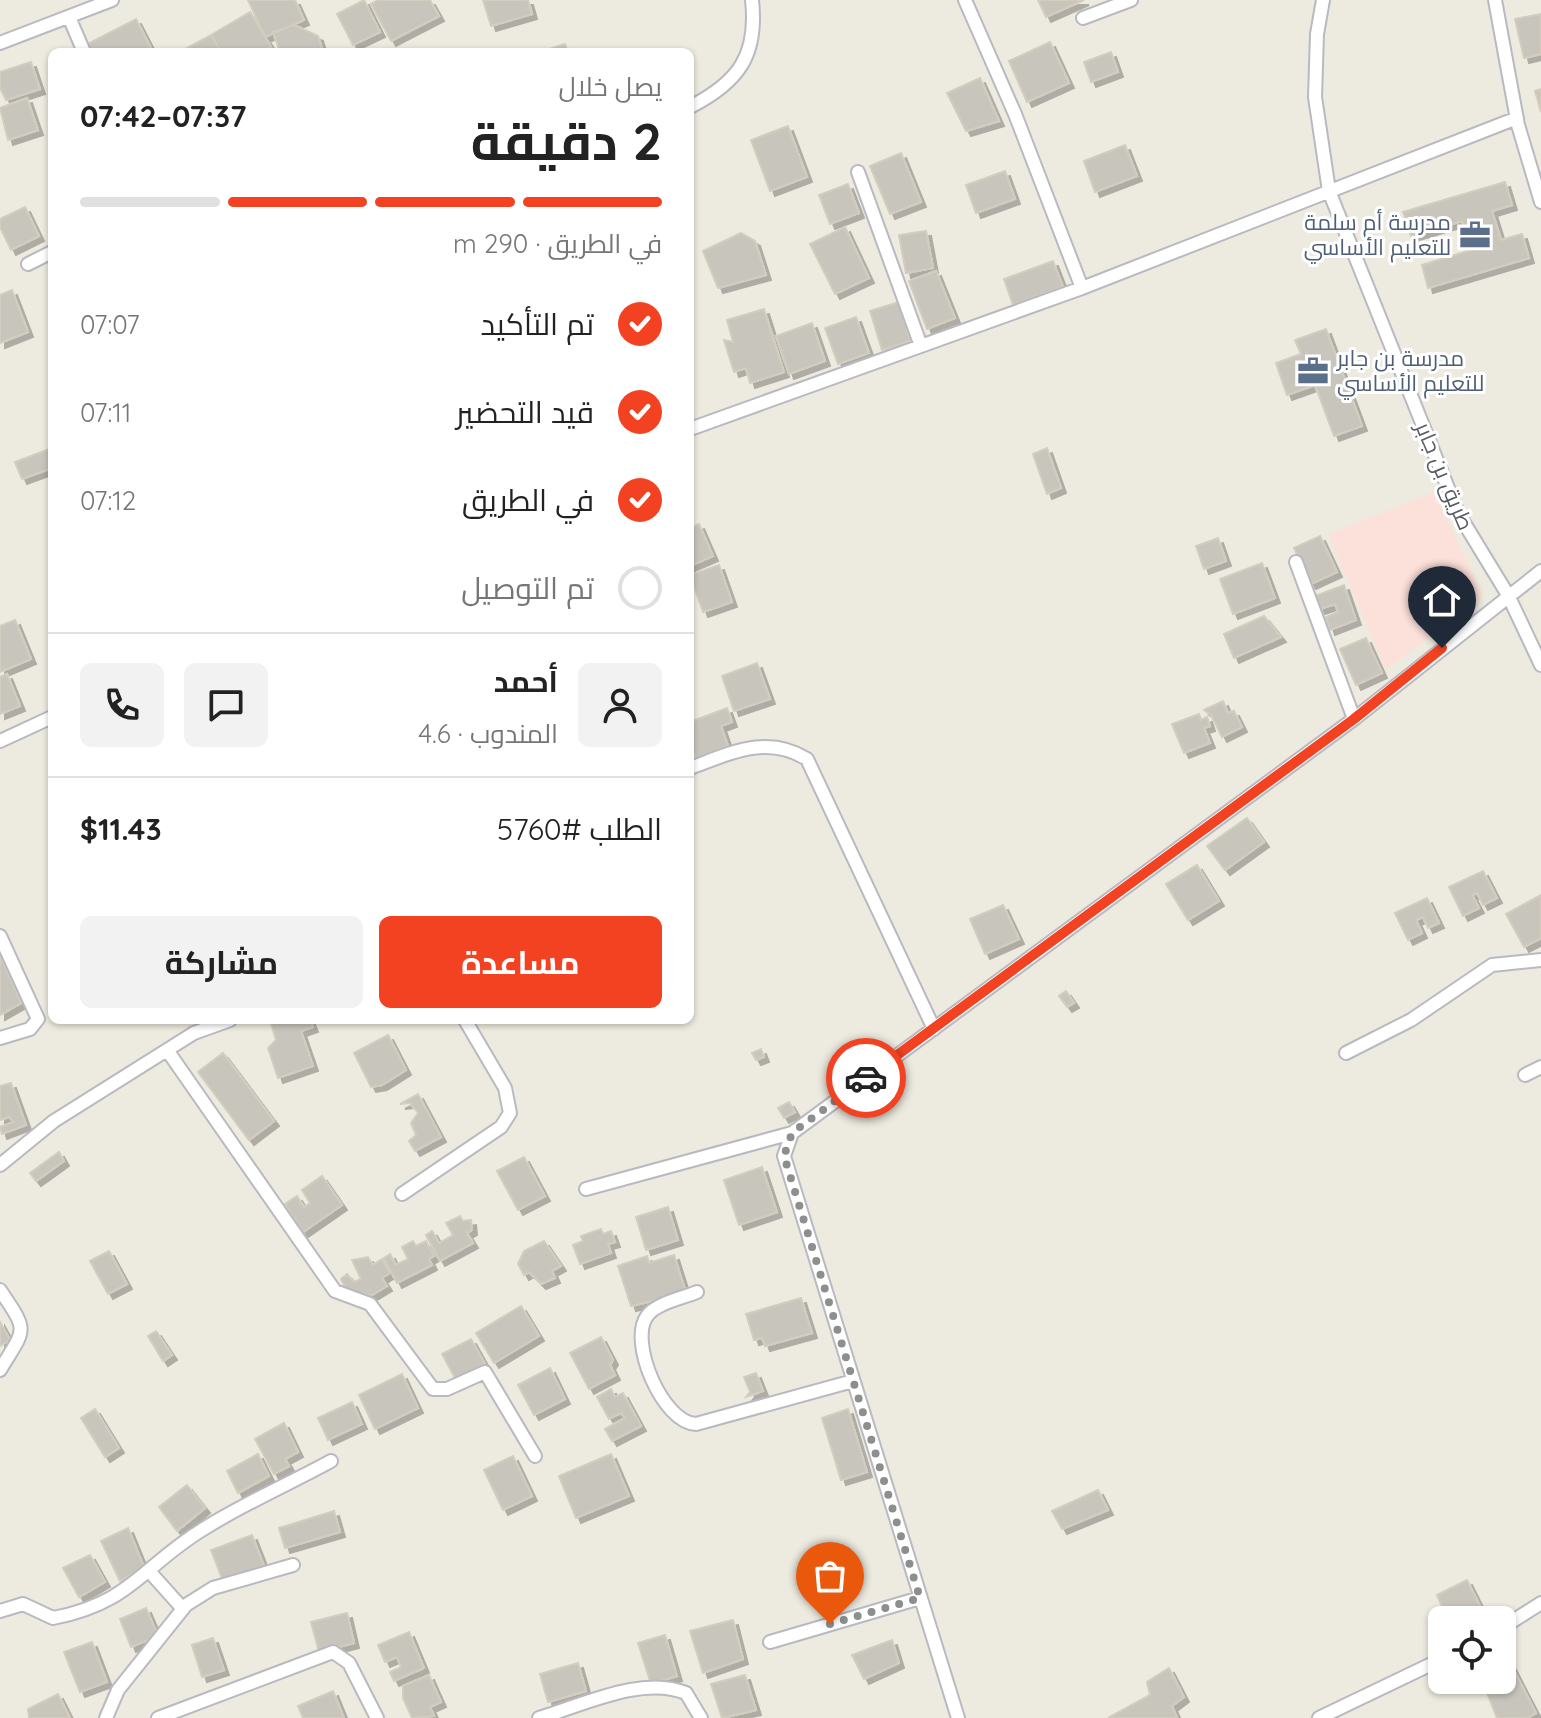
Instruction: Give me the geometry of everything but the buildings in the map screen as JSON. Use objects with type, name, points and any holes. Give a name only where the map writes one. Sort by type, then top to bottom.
[{"type":"street","points":[[0,43],[112,0]]},
{"type":"street","points":[[694,104],[740,68],[755,31],[752,0]]},
{"type":"street","points":[[965,0],[1015,114],[1082,288]]},
{"type":"street","points":[[1083,18],[1131,0]]},
{"type":"street","name":"طريق بن جابر","points":[[1323,0],[1317,34],[1315,97],[1329,191],[1458,513],[1508,595],[1541,665]]},
{"type":"street","points":[[1495,0],[1517,118],[1541,202]]},
{"type":"street","points":[[69,17],[82,48]]},
{"type":"street","points":[[694,428],[1082,288],[1517,118]]},
{"type":"street","points":[[858,172],[921,346]]},
{"type":"street","points":[[28,264],[48,254]]},
{"type":"street","points":[[1296,562],[1354,719]]},
{"type":"street","points":[[586,1189],[792,1133],[1354,719],[1541,571]]},
{"type":"street","points":[[0,741],[48,723]]},
{"type":"street","points":[[694,767],[774,744],[807,759],[934,1029]]},
{"type":"street","points":[[0,936],[38,1019],[30,1029],[0,1038]]},
{"type":"street","points":[[1346,1053],[1411,1020],[1492,965],[1541,960]]},
{"type":"street","points":[[0,1165],[54,1121],[194,1033],[219,1024]]},
{"type":"street","points":[[402,1194],[501,1127],[510,1113],[505,1088],[467,1024]]},
{"type":"street","points":[[167,1050],[335,1291],[370,1304],[433,1389],[447,1389],[485,1372],[496,1385],[535,1456]]},
{"type":"street","points":[[1525,1075],[1541,1067]]},
{"type":"street","points":[[792,1133],[784,1156],[958,1718]]},
{"type":"street","points":[[0,1290],[22,1323],[22,1330],[0,1370]]},
{"type":"street","points":[[697,1292],[655,1310],[646,1317],[642,1330],[652,1380],[668,1410],[685,1423],[696,1424],[853,1381]]},
{"type":"street","points":[[0,1611],[23,1604],[53,1618],[105,1603],[205,1527],[331,1461]]},
{"type":"street","points":[[106,1718],[118,1690],[183,1609],[213,1588],[293,1565]]},
{"type":"street","points":[[149,1571],[183,1609]]},
{"type":"street","points":[[770,1642],[920,1598]]},
{"type":"street","points":[[1516,1619],[1541,1603]]},
{"type":"street","points":[[158,1718],[333,1652],[349,1663],[377,1718]]},
{"type":"street","points":[[1319,1718],[1428,1666]]},
{"type":"street","points":[[539,1718],[641,1688],[663,1686],[686,1693],[701,1718]]},
{"type":"shaded area","points":[[1434,492],[1483,596],[1386,670],[1328,534]]},
{"type":"way so far","points":[[830,1624],[920,1598],[784,1156],[792,1133],[866,1078]]},
{"type":"place","name":"مدرسة أم سلمة للتعليم الأساسي","points":[[1475,235]]},
{"type":"place","name":"مدرسة بن جابر للتعليم الأساسي","points":[[1313,371]]},
{"type":"route","points":[[866,1078],[1354,719],[1442,648]]}]
